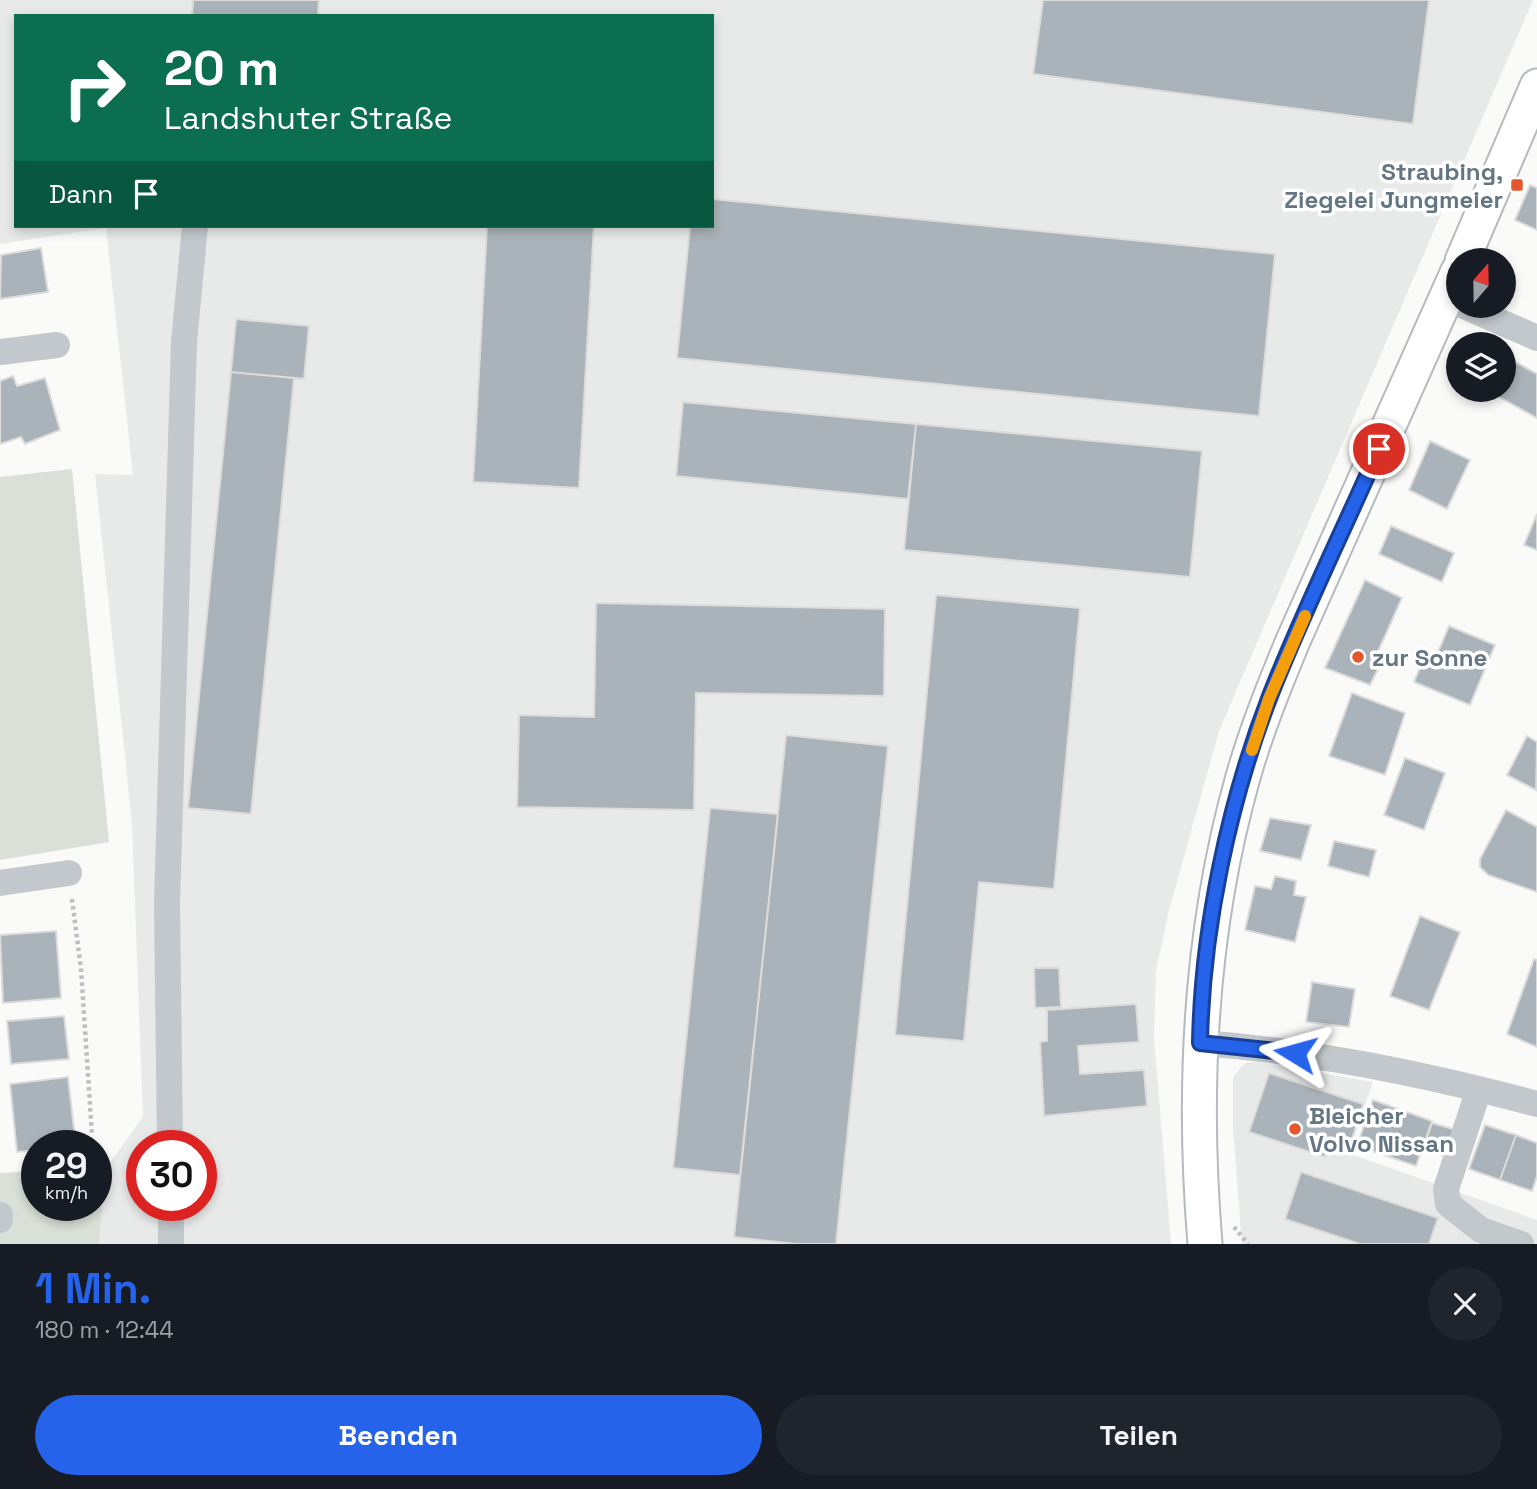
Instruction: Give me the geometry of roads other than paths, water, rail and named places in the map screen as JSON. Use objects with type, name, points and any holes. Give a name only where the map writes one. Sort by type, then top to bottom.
[{"type":"main road","points":[[1468,248],[1537,86]]},
{"type":"main road","points":[[1205,1244],[1200,1135],[1200,1043],[1208,950],[1219,880],[1243,777],[1269,699],[1292,643],[1446,316]]},
{"type":"street","points":[[170,1130],[168,875],[184,342],[195,228]]},
{"type":"street","points":[[1499,318],[1537,338]]},
{"type":"street","points":[[0,352],[58,345]]},
{"type":"street","points":[[0,883],[69,873]]},
{"type":"street","points":[[1200,1043],[1250,1046],[1362,1062],[1537,1104]]},
{"type":"street","points":[[1479,1088],[1446,1189],[1448,1204],[1481,1230],[1521,1244]]},
{"type":"street","points":[[0,1220],[1,1214]]},
{"type":"street","points":[[171,1221],[171,1244]]},
{"type":"place","name":"Straubing, Ziegelei Jungmeier","points":[[1517,185]]},
{"type":"place","name":"zur Sonne","points":[[1358,657]]},
{"type":"place","name":"Bleicher Volvo Nissan","points":[[1295,1129]]}]
